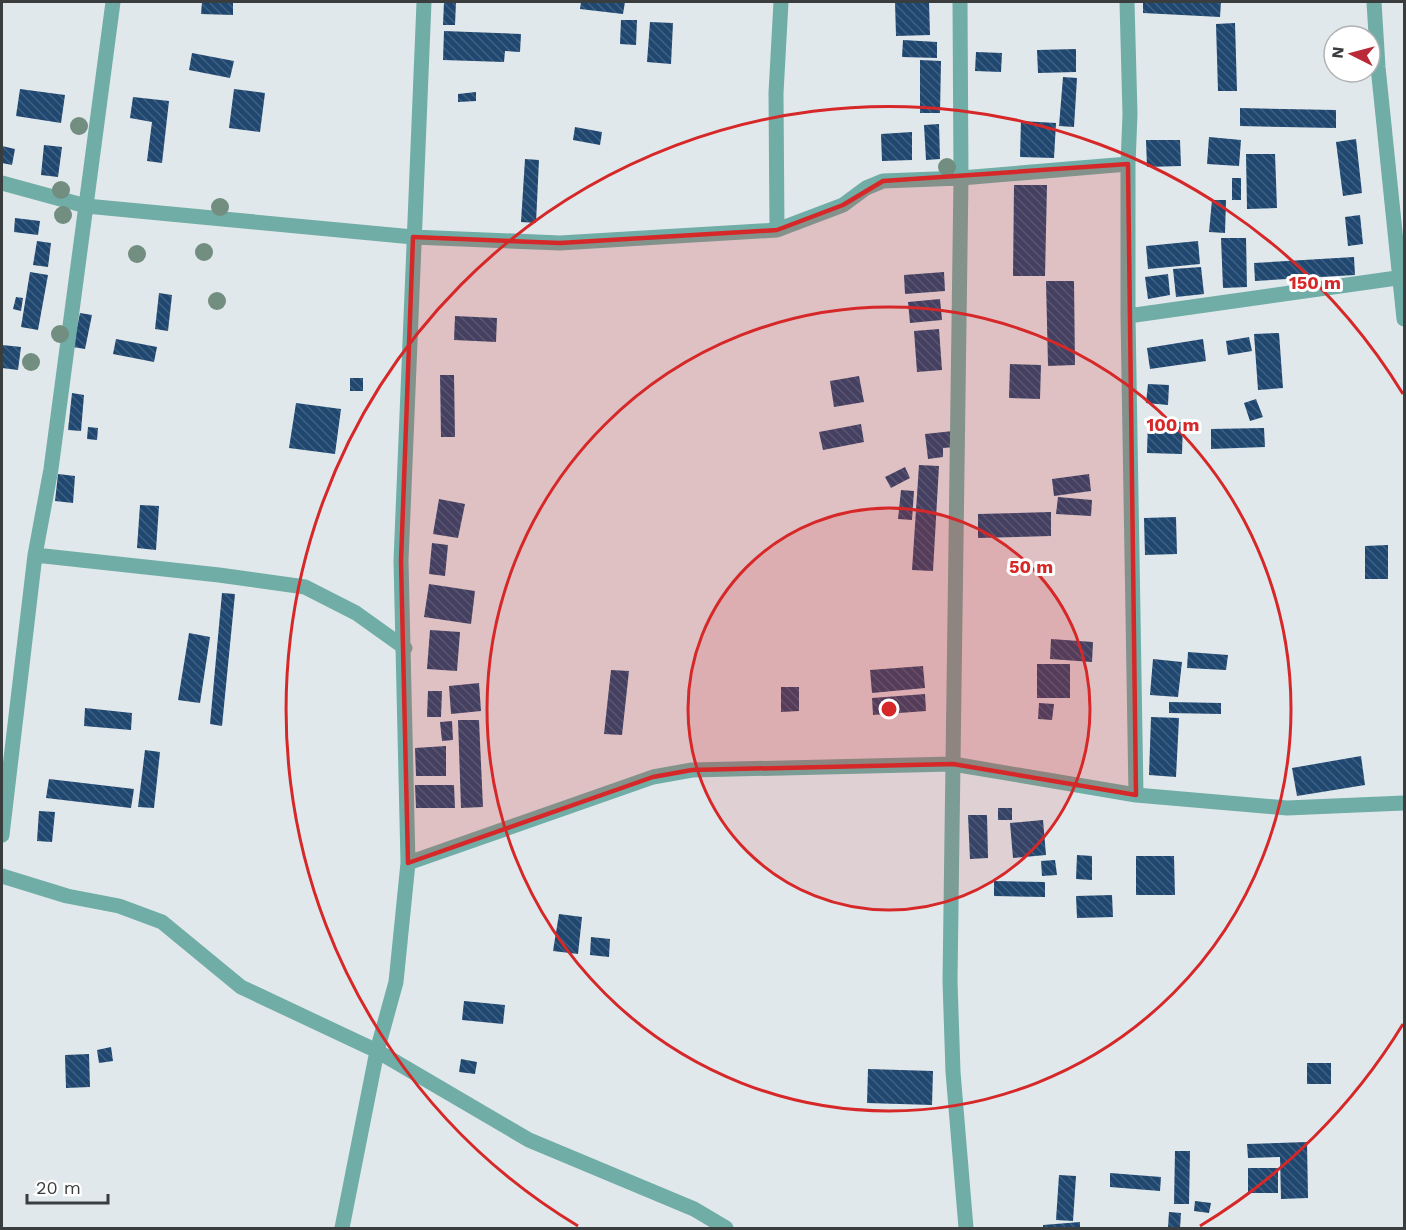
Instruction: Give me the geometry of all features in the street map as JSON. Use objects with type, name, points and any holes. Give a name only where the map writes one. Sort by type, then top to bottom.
[{"type":"street","points":[[2,835],[35,555],[51,470],[113,2]]},
{"type":"street","points":[[342,1228],[377,1051],[396,982],[408,863],[405,648],[401,561],[424,2]]},
{"type":"street","points":[[777,230],[776,93],[780,2]]},
{"type":"street","points":[[960,2],[961,178],[950,992],[953,1072],[966,1228]]},
{"type":"street","points":[[1128,2],[1130,114],[1128,316],[1136,795]]},
{"type":"street","points":[[1374,2],[1378,67],[1402,278],[1404,319]]},
{"type":"street","points":[[2,183],[86,206],[413,237],[560,243],[777,230],[843,205],[883,180],[961,178],[1128,164]]},
{"type":"street","points":[[1128,316],[1402,278]]},
{"type":"street","points":[[35,555],[305,587],[356,613],[405,648]]},
{"type":"street","points":[[408,863],[652,777],[692,770],[953,764],[1136,795],[1287,808],[1404,803]]},
{"type":"street","points":[[2,876],[68,896],[119,906],[162,922],[241,987],[377,1051],[529,1140],[694,1209],[726,1228]]},
{"type":"highlighted area","points":[[1128,164],[1136,795],[953,764],[692,770],[653,777],[408,863],[401,561],[413,237],[560,243],[777,230],[843,205],[883,181]]},
{"type":"building","points":[[202,2],[233,2],[233,15],[201,14]]},
{"type":"building","points":[[444,2],[456,2],[455,25],[443,25]]},
{"type":"building","points":[[581,2],[625,2],[623,14],[580,9]]},
{"type":"building","points":[[895,2],[929,2],[930,35],[896,36]]},
{"type":"building","points":[[1143,2],[1221,2],[1220,17],[1143,13]]},
{"type":"building","points":[[621,20],[637,20],[636,45],[620,44]]},
{"type":"building","points":[[650,22],[673,23],[671,64],[647,62]]},
{"type":"building","points":[[1235,23],[1237,91],[1218,91],[1216,24]]},
{"type":"building","points":[[444,31],[521,34],[520,52],[505,51],[504,62],[443,60]]},
{"type":"building","points":[[903,40],[937,42],[937,58],[902,57]]},
{"type":"building","points":[[1076,49],[1076,72],[1038,73],[1037,50]]},
{"type":"building","points":[[976,52],[1002,53],[1001,72],[975,71]]},
{"type":"building","points":[[192,53],[234,61],[230,78],[189,70]]},
{"type":"building","points":[[920,60],[941,61],[940,113],[920,113]]},
{"type":"building","points":[[1063,77],[1077,78],[1074,127],[1059,126]]},
{"type":"building","points":[[20,89],[65,95],[61,123],[16,116]]},
{"type":"building","points":[[234,89],[265,93],[260,132],[229,128]]},
{"type":"building","points":[[476,92],[476,101],[458,102],[458,94]]},
{"type":"building","points":[[133,97],[169,101],[162,163],[147,161],[152,122],[130,118]]},
{"type":"building","points":[[1240,108],[1336,110],[1336,128],[1240,126]]},
{"type":"building","points":[[1021,121],[1056,123],[1054,158],[1020,157]]},
{"type":"building","points":[[939,124],[940,159],[926,160],[924,125]]},
{"type":"building","points":[[575,127],[602,132],[600,145],[573,140]]},
{"type":"building","points":[[912,132],[912,160],[882,161],[881,134]]},
{"type":"building","points":[[1209,137],[1241,140],[1239,166],[1207,164]]},
{"type":"building","points":[[1356,139],[1362,193],[1343,196],[1336,142]]},
{"type":"building","points":[[1146,140],[1180,140],[1181,166],[1147,167]]},
{"type":"building","points":[[44,145],[62,147],[58,177],[41,175]]},
{"type":"building","points":[[2,146],[15,149],[12,165],[2,163]]},
{"type":"building","points":[[1246,154],[1275,154],[1277,208],[1247,209]]},
{"type":"building","points":[[525,159],[539,160],[536,223],[521,222]]},
{"type":"building","points":[[1232,178],[1241,178],[1241,200],[1232,200]]},
{"type":"building","points":[[1014,185],[1047,185],[1045,276],[1013,276]]},
{"type":"building","points":[[1212,200],[1226,200],[1225,233],[1209,232]]},
{"type":"building","points":[[1360,215],[1363,244],[1348,246],[1345,217]]},
{"type":"building","points":[[15,218],[40,221],[38,235],[14,232]]},
{"type":"building","points":[[1221,238],[1246,238],[1247,287],[1223,288]]},
{"type":"building","points":[[37,241],[51,243],[48,267],[33,265]]},
{"type":"building","points":[[1198,241],[1200,264],[1148,269],[1146,246]]},
{"type":"building","points":[[1354,257],[1355,275],[1255,281],[1254,263]]},
{"type":"building","points":[[1201,267],[1204,294],[1176,297],[1173,269]]},
{"type":"building","points":[[30,272],[48,275],[38,330],[21,327]]},
{"type":"building","points":[[944,272],[945,291],[905,294],[904,275]]},
{"type":"building","points":[[1168,274],[1170,295],[1148,299],[1145,277]]},
{"type":"building","points":[[1046,281],[1074,281],[1075,365],[1048,366]]},
{"type":"building","points":[[159,293],[172,295],[168,331],[155,329]]},
{"type":"building","points":[[16,297],[23,298],[21,311],[13,309]]},
{"type":"building","points":[[940,299],[942,320],[910,323],[908,302]]},
{"type":"building","points":[[80,313],[92,315],[85,349],[73,347]]},
{"type":"building","points":[[455,316],[497,318],[496,342],[454,340]]},
{"type":"building","points":[[939,329],[942,370],[917,372],[914,331]]},
{"type":"building","points":[[1279,333],[1283,388],[1258,390],[1254,334]]},
{"type":"building","points":[[1249,337],[1252,351],[1228,355],[1226,341]]},
{"type":"building","points":[[116,339],[157,347],[154,362],[113,354]]},
{"type":"building","points":[[1203,339],[1206,361],[1150,369],[1147,348]]},
{"type":"building","points":[[2,345],[21,347],[18,370],[2,368]]},
{"type":"building","points":[[1010,364],[1041,365],[1040,399],[1009,398]]},
{"type":"building","points":[[440,375],[454,375],[455,437],[441,437]]},
{"type":"building","points":[[859,376],[864,402],[834,407],[830,381]]},
{"type":"building","points":[[350,378],[363,378],[363,391],[350,391]]},
{"type":"building","points":[[1148,384],[1169,385],[1168,405],[1146,403]]},
{"type":"building","points":[[72,393],[84,395],[81,431],[68,430]]},
{"type":"building","points":[[1256,399],[1263,417],[1250,421],[1244,403]]},
{"type":"building","points":[[296,403],[341,409],[335,454],[289,448]]},
{"type":"building","points":[[1148,421],[1183,422],[1182,454],[1147,453]]},
{"type":"building","points":[[861,424],[864,442],[823,450],[819,432]]},
{"type":"building","points":[[88,427],[98,428],[97,440],[87,439]]},
{"type":"building","points":[[1264,428],[1265,447],[1211,449],[1211,429]]},
{"type":"building","points":[[953,431],[955,447],[943,448],[943,457],[928,459],[925,434]]},
{"type":"building","points":[[919,465],[939,466],[933,571],[912,570]]},
{"type":"building","points":[[905,467],[910,478],[891,488],[885,477]]},
{"type":"building","points":[[58,474],[75,476],[73,503],[55,501]]},
{"type":"building","points":[[1089,474],[1091,491],[1054,496],[1052,479]]},
{"type":"building","points":[[901,490],[914,491],[912,520],[898,519]]},
{"type":"building","points":[[1058,497],[1092,500],[1091,516],[1056,514]]},
{"type":"building","points":[[439,499],[465,504],[458,538],[433,534]]},
{"type":"building","points":[[140,505],[159,506],[156,550],[137,548]]},
{"type":"building","points":[[1051,512],[1051,536],[978,538],[978,514]]},
{"type":"building","points":[[1176,517],[1177,554],[1145,555],[1144,518]]},
{"type":"building","points":[[432,543],[448,545],[445,576],[429,574]]},
{"type":"building","points":[[1388,545],[1388,579],[1365,579],[1365,546]]},
{"type":"building","points":[[429,584],[475,591],[471,624],[424,617]]},
{"type":"building","points":[[222,593],[235,594],[222,726],[210,724]]},
{"type":"building","points":[[430,630],[460,632],[457,671],[427,669]]},
{"type":"building","points":[[189,633],[210,637],[200,703],[178,700]]},
{"type":"building","points":[[1051,639],[1093,642],[1092,662],[1050,659]]},
{"type":"building","points":[[1188,652],[1228,655],[1226,670],[1187,668]]},
{"type":"building","points":[[1153,659],[1182,662],[1178,697],[1150,695]]},
{"type":"building","points":[[1037,664],[1070,664],[1070,698],[1037,698]]},
{"type":"building","points":[[923,666],[925,688],[872,693],[870,670]]},
{"type":"building","points":[[611,670],[629,671],[622,735],[604,734]]},
{"type":"building","points":[[479,683],[481,711],[451,714],[449,686]]},
{"type":"building","points":[[781,687],[799,687],[799,711],[781,712]]},
{"type":"building","points":[[428,691],[442,691],[441,717],[427,717]]},
{"type":"building","points":[[925,694],[926,711],[873,715],[872,698]]},
{"type":"building","points":[[1169,702],[1221,703],[1221,714],[1169,713]]},
{"type":"building","points":[[1039,703],[1054,704],[1052,720],[1038,719]]},
{"type":"building","points":[[85,708],[132,713],[131,730],[84,726]]},
{"type":"building","points":[[1151,717],[1179,718],[1176,777],[1149,775]]},
{"type":"building","points":[[458,720],[479,720],[483,807],[461,808]]},
{"type":"building","points":[[452,721],[453,740],[442,741],[440,722]]},
{"type":"building","points":[[446,746],[446,776],[416,776],[415,748]]},
{"type":"building","points":[[145,750],[160,752],[154,808],[138,807]]},
{"type":"building","points":[[1361,756],[1365,785],[1297,796],[1292,768]]},
{"type":"building","points":[[49,779],[134,789],[131,808],[46,798]]},
{"type":"building","points":[[415,785],[454,785],[455,808],[416,808]]},
{"type":"building","points":[[998,808],[1012,808],[1012,820],[998,820]]},
{"type":"building","points":[[39,811],[55,812],[52,842],[37,841]]},
{"type":"building","points":[[968,815],[987,815],[988,858],[970,859]]},
{"type":"building","points":[[1043,820],[1046,855],[1013,858],[1010,823]]},
{"type":"building","points":[[1077,855],[1092,856],[1092,880],[1076,879]]},
{"type":"building","points":[[1136,856],[1174,856],[1175,895],[1136,895]]},
{"type":"building","points":[[1055,860],[1057,875],[1042,876],[1041,861]]},
{"type":"building","points":[[994,881],[1045,882],[1045,897],[994,896]]},
{"type":"building","points":[[1112,895],[1113,917],[1077,918],[1076,896]]},
{"type":"building","points":[[559,914],[582,917],[578,954],[553,951]]},
{"type":"building","points":[[591,937],[610,939],[609,957],[590,955]]},
{"type":"building","points":[[464,1001],[505,1005],[503,1024],[462,1020]]},
{"type":"building","points":[[111,1047],[113,1061],[99,1063],[97,1050]]},
{"type":"building","points":[[89,1054],[90,1087],[66,1088],[65,1055]]},
{"type":"building","points":[[461,1059],[477,1062],[475,1074],[459,1072]]},
{"type":"building","points":[[1307,1063],[1331,1063],[1331,1084],[1307,1084]]},
{"type":"building","points":[[868,1069],[933,1071],[932,1105],[867,1103]]},
{"type":"building","points":[[1307,1142],[1308,1198],[1281,1199],[1280,1157],[1248,1158],[1247,1144]]},
{"type":"building","points":[[1175,1151],[1190,1151],[1189,1204],[1174,1204]]},
{"type":"building","points":[[1248,1168],[1278,1168],[1278,1193],[1248,1193]]},
{"type":"building","points":[[1110,1173],[1161,1177],[1160,1191],[1110,1187]]},
{"type":"building","points":[[1059,1175],[1076,1176],[1073,1221],[1056,1220]]},
{"type":"building","points":[[1195,1201],[1211,1203],[1209,1213],[1194,1211]]},
{"type":"building","points":[[1169,1212],[1181,1213],[1180,1228],[1168,1228]]},
{"type":"building","points":[[1080,1222],[1080,1228],[1043,1228],[1043,1225]]}]
